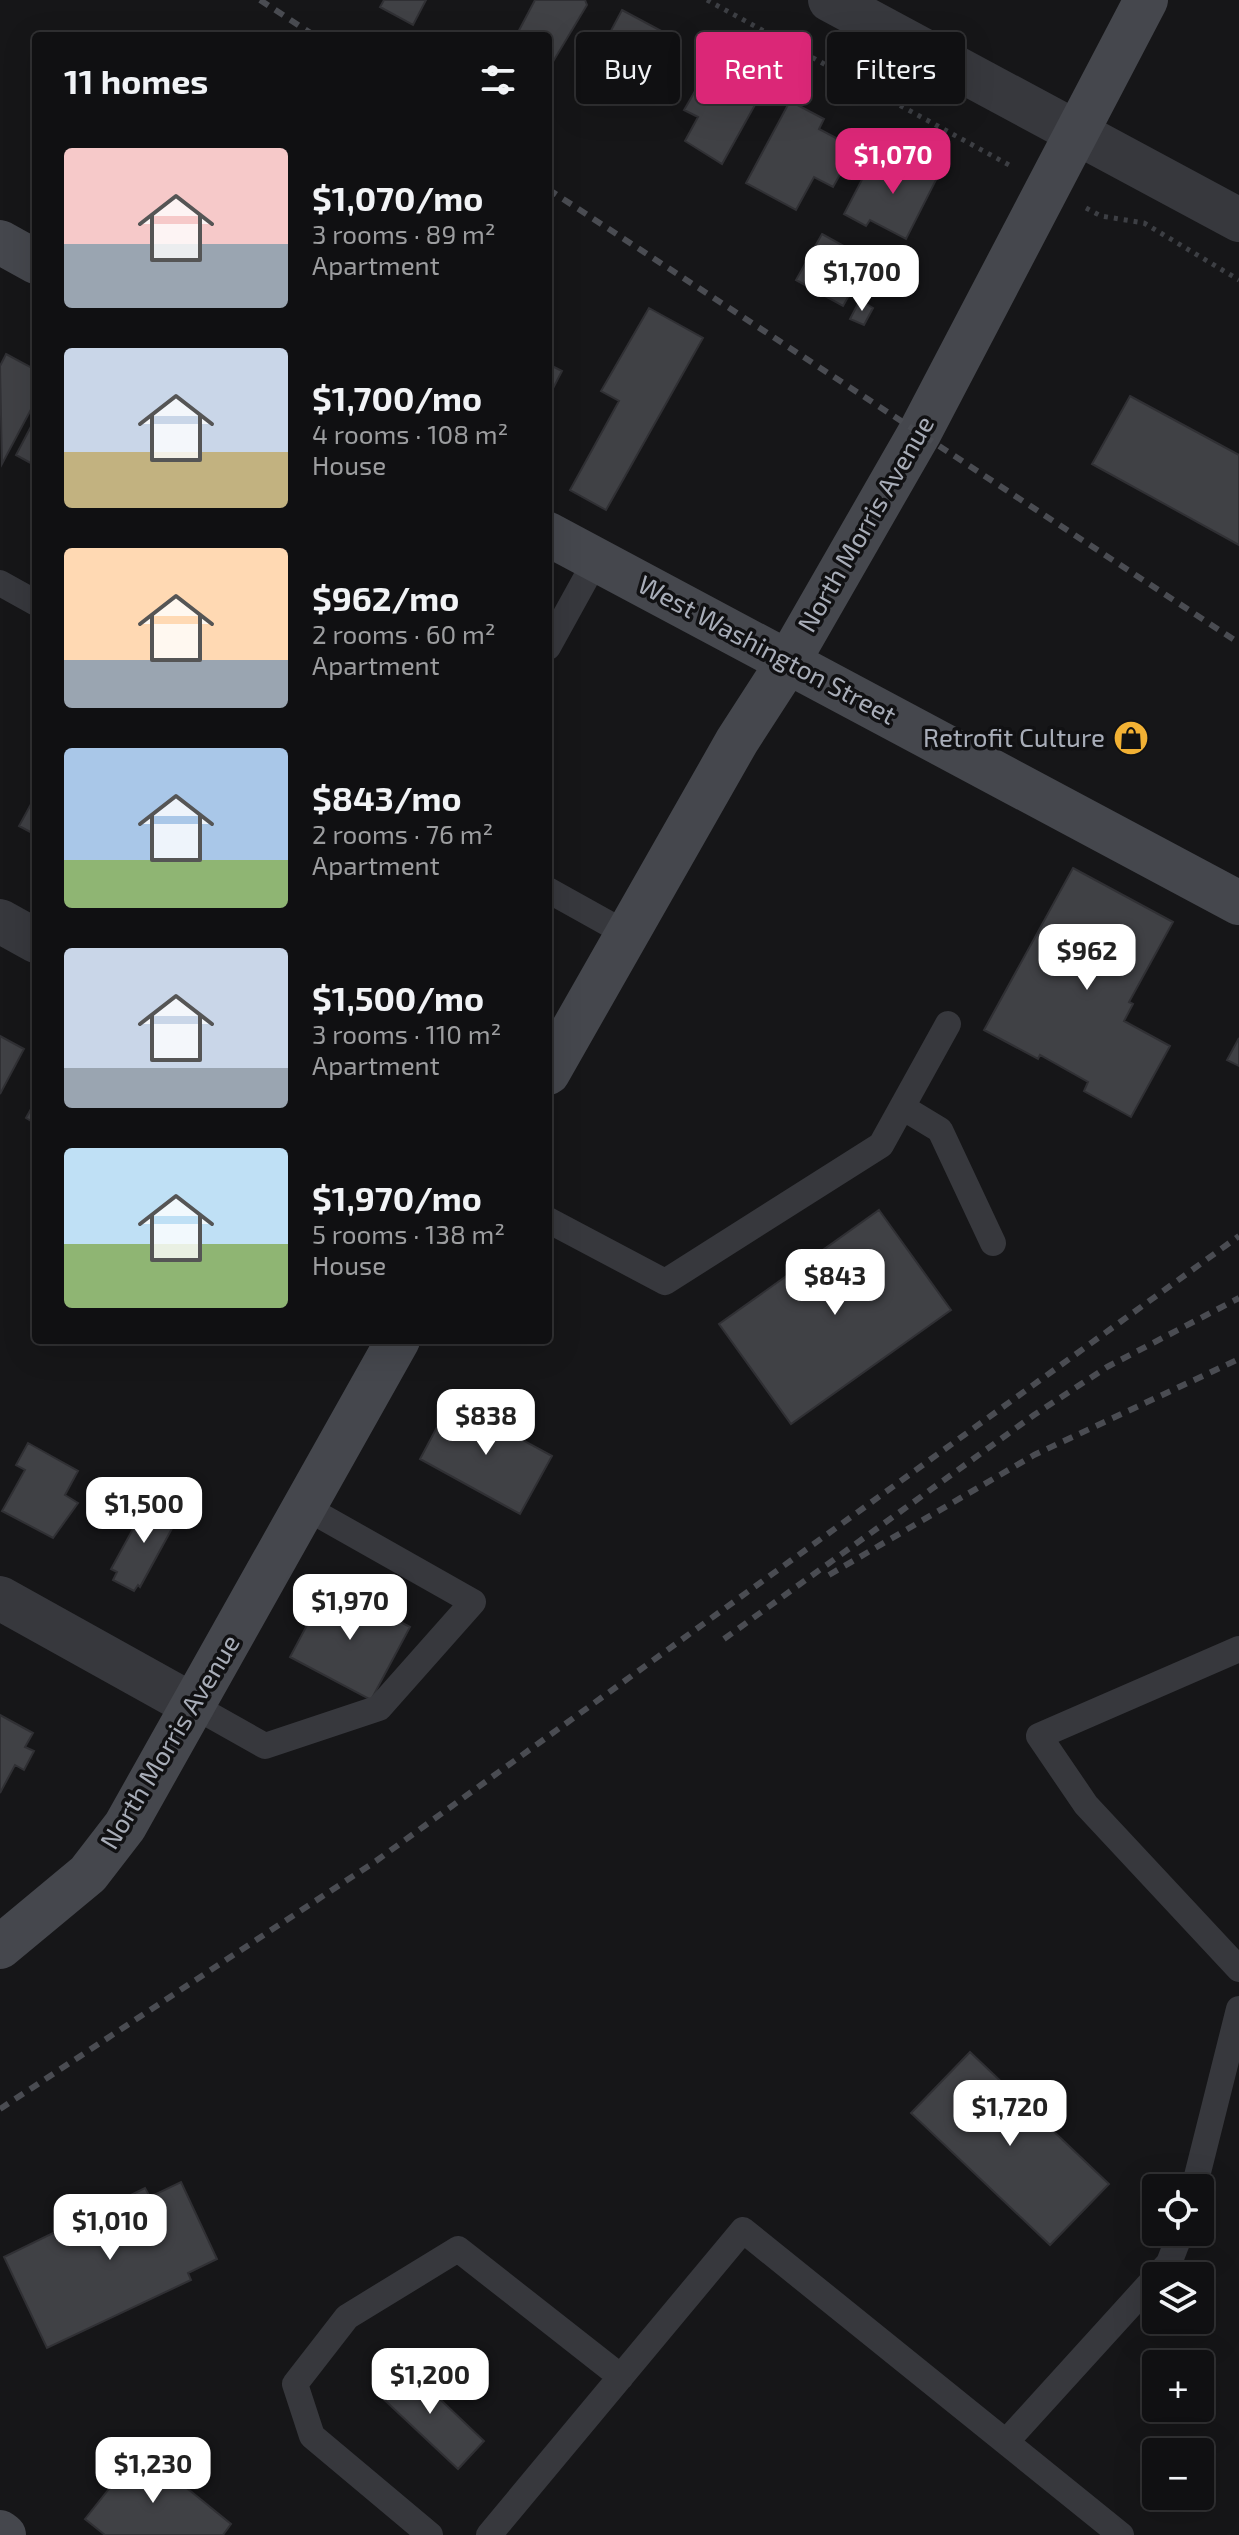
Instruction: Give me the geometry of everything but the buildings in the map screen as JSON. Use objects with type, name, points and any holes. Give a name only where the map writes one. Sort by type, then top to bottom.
[{"type":"main road","name":"North Morris Avenue","points":[[552,1066],[737,741],[788,662],[920,432],[1146,0]]},
{"type":"main road","points":[[0,242],[32,260]]},
{"type":"main road","name":"West Washington Street","points":[[552,536],[1239,903]]},
{"type":"main road","name":"North Morris Avenue","points":[[0,1947],[88,1874],[125,1826],[396,1344]]},
{"type":"street","points":[[830,0],[1239,220]]},
{"type":"street","points":[[0,921],[32,939]]},
{"type":"street","points":[[0,1598],[194,1706]]},
{"type":"lane","points":[[552,640],[596,560]]},
{"type":"lane","points":[[0,583],[32,601]]},
{"type":"lane","points":[[552,892],[627,934]]},
{"type":"lane","points":[[552,1222],[665,1282],[881,1145],[948,1024]]},
{"type":"lane","points":[[902,1107],[940,1130],[993,1243]]},
{"type":"lane","points":[[194,1706],[265,1746],[379,1708],[473,1602],[305,1507]]},
{"type":"lane","points":[[1239,1649],[1039,1736],[1086,1805],[1239,1969]]},
{"type":"lane","points":[[1198,2174],[1239,2009]]},
{"type":"lane","points":[[489,2535],[743,2230],[1121,2535]]},
{"type":"lane","points":[[430,2535],[312,2436],[295,2384],[347,2317],[458,2249],[621,2377]]},
{"type":"lane","points":[[1006,2442],[1142,2293]]},
{"type":"path","points":[[707,0],[1101,216],[1144,223],[1239,280]]},
{"type":"railway","points":[[260,0],[309,32]]},
{"type":"railway","points":[[552,192],[1239,643]]},
{"type":"railway","points":[[0,2109],[376,1861],[1239,1236]]},
{"type":"railway","points":[[724,1639],[1034,1415],[1107,1367],[1239,1298]]},
{"type":"railway","points":[[829,1575],[1034,1455],[1239,1359]]},
{"type":"place","name":"Retrofit Culture","points":[[1131,738]]}]
